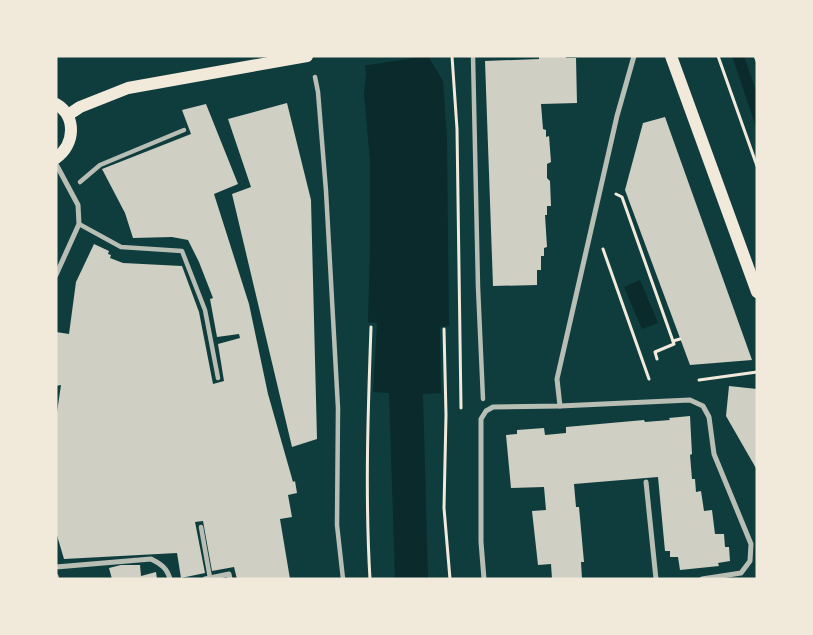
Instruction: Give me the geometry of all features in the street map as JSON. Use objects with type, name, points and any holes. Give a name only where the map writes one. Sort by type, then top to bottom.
[{"type":"main road","points":[[68,115],[80,107],[128,88],[307,56]]},
{"type":"main road","points":[[671,56],[757,292]]},
{"type":"main road","points":[[56,104],[68,115],[71,123],[70,140],[67,148],[56,158]]},
{"type":"street","points":[[474,56],[478,287],[483,399]]},
{"type":"street","points":[[560,406],[557,379],[617,116],[634,56]]},
{"type":"street","points":[[314,77],[318,92],[332,290],[338,408],[336,524],[343,579]]},
{"type":"street","points":[[80,182],[100,165],[184,130]]},
{"type":"street","points":[[56,164],[78,205],[78,224],[56,276]]},
{"type":"street","points":[[78,224],[121,248],[182,251],[204,310],[218,378]]},
{"type":"street","points":[[484,579],[481,542],[481,419],[486,411],[493,407],[690,400],[703,406],[709,416],[714,454],[751,544],[750,561],[741,572],[702,579]]},
{"type":"street","points":[[646,482],[656,579]]},
{"type":"street","points":[[201,527],[208,578],[229,574],[230,579]]},
{"type":"street","points":[[56,567],[151,559],[162,564],[170,579]]},
{"type":"path","points":[[452,56],[457,129],[461,408]]},
{"type":"path","points":[[718,56],[757,166]]},
{"type":"path","points":[[755,56],[757,61]]},
{"type":"path","points":[[616,194],[622,196],[674,344],[655,352],[657,359]]},
{"type":"path","points":[[603,249],[648,379]]},
{"type":"path","points":[[370,579],[367,439],[372,327]]},
{"type":"path","points":[[444,329],[446,415],[444,508],[450,579]]},
{"type":"path","points":[[673,341],[680,339]]},
{"type":"path","points":[[699,380],[757,372]]},
{"type":"water","points":[[363,56],[428,56],[443,81],[447,139],[449,326],[440,327],[441,393],[423,394],[428,579],[395,579],[389,393],[373,392],[377,323],[368,322],[370,161],[364,94],[366,73]]},
{"type":"water","points":[[732,56],[744,56],[757,94],[756,127]]},
{"type":"water","points":[[640,280],[658,323],[642,329],[624,287]]},
{"type":"pier","points":[[361,56],[426,56],[362,66]]},
{"type":"building","points":[[539,56],[576,58],[577,103],[541,104],[543,129],[546,130],[546,137],[549,136],[551,162],[547,164],[547,178],[550,181],[551,206],[547,206],[547,215],[545,215],[547,247],[544,248],[544,256],[541,256],[541,270],[537,270],[537,285],[493,286],[485,61],[539,59]]},
{"type":"building","points":[[287,103],[311,200],[317,439],[292,447],[232,194],[251,187],[228,119]]},
{"type":"building","points":[[206,104],[238,184],[214,194],[249,304],[268,394],[293,482],[295,481],[297,493],[288,495],[292,517],[280,519],[290,579],[237,579],[234,567],[212,571],[203,521],[195,522],[205,573],[181,578],[177,553],[64,559],[56,532],[56,419],[61,385],[56,386],[56,332],[69,334],[76,282],[94,244],[109,251],[110,258],[123,263],[182,266],[199,312],[213,384],[224,381],[218,344],[240,338],[239,334],[217,337],[210,299],[213,298],[188,240],[172,237],[133,238],[125,213],[102,169],[191,134],[182,110]]},
{"type":"building","points":[[665,117],[752,360],[690,365],[625,190],[643,123]]},
{"type":"building","points":[[729,386],[757,389],[757,470],[726,416]]},
{"type":"building","points":[[690,416],[692,479],[695,479],[696,492],[701,491],[704,511],[712,510],[715,534],[724,534],[725,547],[729,547],[730,561],[718,563],[719,566],[680,570],[678,557],[670,557],[670,551],[665,551],[658,477],[574,484],[576,507],[579,507],[584,562],[581,562],[582,579],[552,579],[551,564],[538,565],[532,511],[546,510],[544,487],[511,488],[506,435],[517,434],[517,430],[544,428],[545,435],[566,433],[566,427],[644,420],[645,422],[670,420],[669,418]]},
{"type":"building","points":[[121,565],[140,565],[141,576],[156,572],[157,579],[112,579],[109,568]]}]
